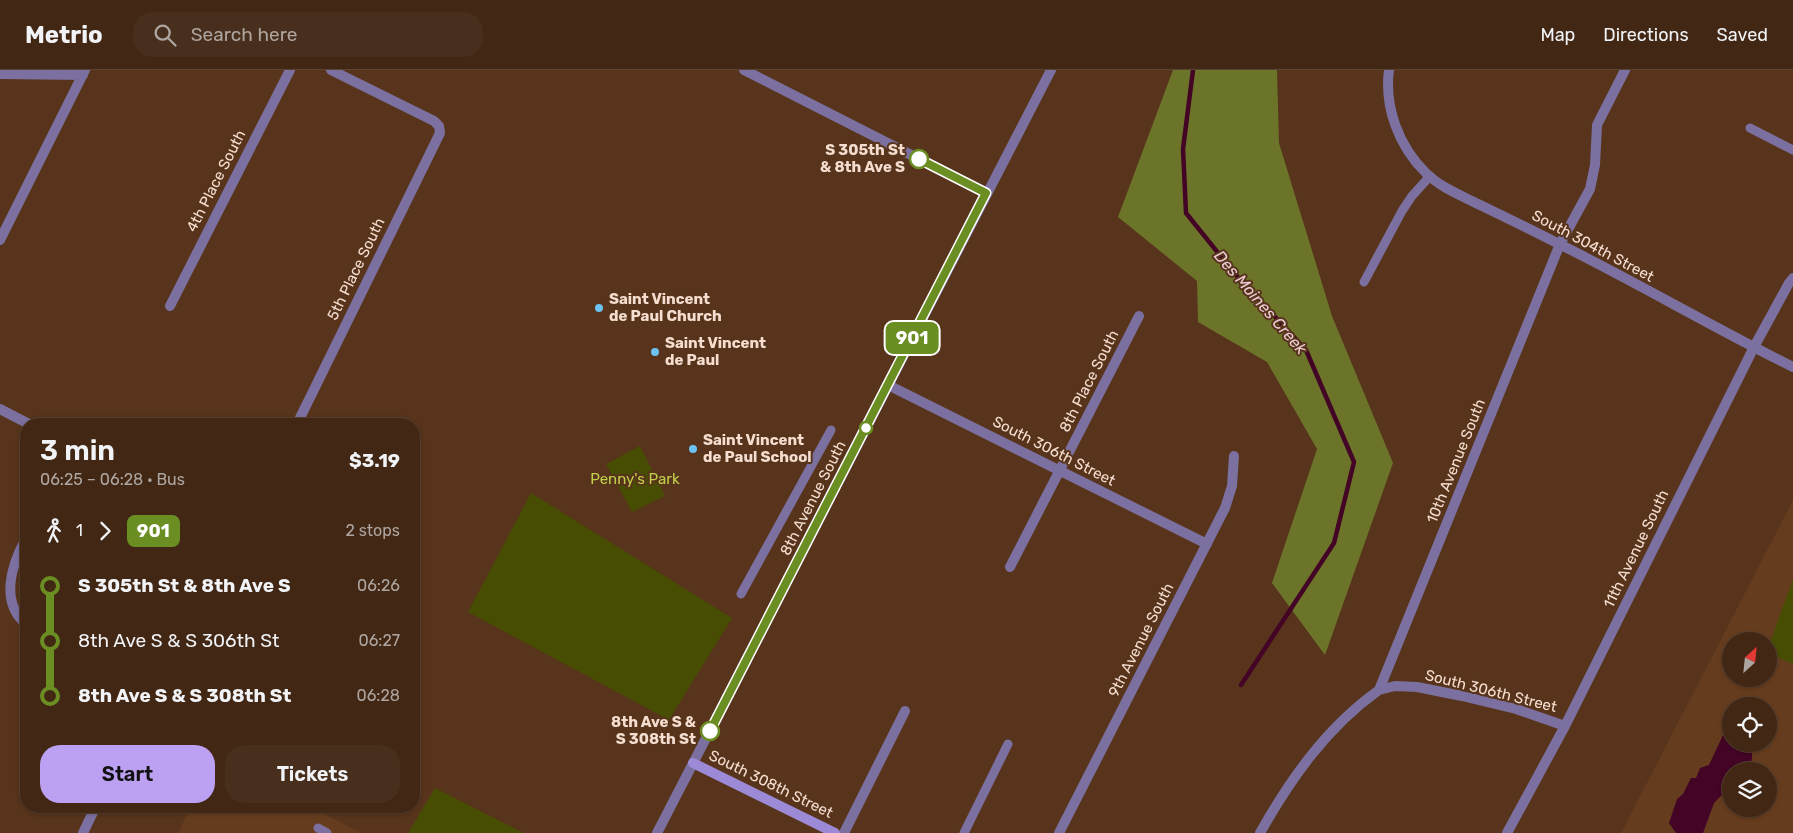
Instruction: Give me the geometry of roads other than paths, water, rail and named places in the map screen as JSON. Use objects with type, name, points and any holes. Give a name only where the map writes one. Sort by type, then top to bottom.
[{"type":"street","name":"4th Place South","points":[[170,306],[290,70]]},
{"type":"street","name":"5th Place South","points":[[300,418],[440,134],[439,127],[434,121],[331,70]]},
{"type":"street","points":[[744,70],[986,193]]},
{"type":"street","name":"8th Avenue South","points":[[657,833],[1051,70]]},
{"type":"street","name":"South 304th Street","points":[[1390,70],[1388,82],[1389,103],[1398,131],[1414,159],[1437,183],[1560,244],[1793,367]]},
{"type":"street","name":"10th Avenue South","points":[[1260,833],[1281,796],[1306,760],[1332,731],[1379,690],[1560,244],[1590,189],[1595,166],[1597,125],[1625,70]]},
{"type":"street","points":[[0,74],[84,72],[0,240]]},
{"type":"street","name":"11th Avenue South","points":[[1507,833],[1565,726],[1754,347],[1793,278]]},
{"type":"street","name":"8th Place South","points":[[1010,567],[1139,316]]},
{"type":"street","name":"South 306th Street","points":[[888,384],[1207,544]]},
{"type":"street","points":[[0,409],[20,419]]},
{"type":"street","name":"9th Avenue South","points":[[1059,833],[1229,499],[1234,473],[1234,456]]},
{"type":"street","points":[[20,550],[8,574],[5,597],[11,611],[20,619]]},
{"type":"street","name":"South 306th Street","points":[[1379,690],[1395,686],[1417,687],[1507,707],[1565,726]]},
{"type":"street","points":[[844,833],[905,711]]},
{"type":"street","name":"South 308th Street","points":[[693,763],[836,833]]},
{"type":"street","points":[[83,833],[93,813]]},
{"type":"lane","points":[[1750,128],[1793,150]]},
{"type":"lane","points":[[1364,282],[1402,211],[1412,196],[1430,176]]},
{"type":"lane","points":[[741,594],[831,430]]},
{"type":"lane","points":[[964,833],[1008,744]]},
{"type":"lane","points":[[318,828],[327,833]]},
{"type":"waterway","name":"Des Moines Creek","points":[[1193,70],[1183,149],[1186,213],[1235,274],[1306,350],[1354,462],[1334,543],[1241,685]]},
{"type":"place","name":"S 305th St & 8th Ave S","points":[[919,159]]},
{"type":"place","name":"Saint Vincent de Paul Church","points":[[599,308]]},
{"type":"place","name":"Saint Vincent de Paul","points":[[655,352]]},
{"type":"place","name":"Saint Vincent de Paul School","points":[[693,449]]},
{"type":"place","name":"8th Ave S & S 308th St","points":[[710,731]]},
{"type":"park label","name":"Penny's Park","points":[[635,479]]}]
